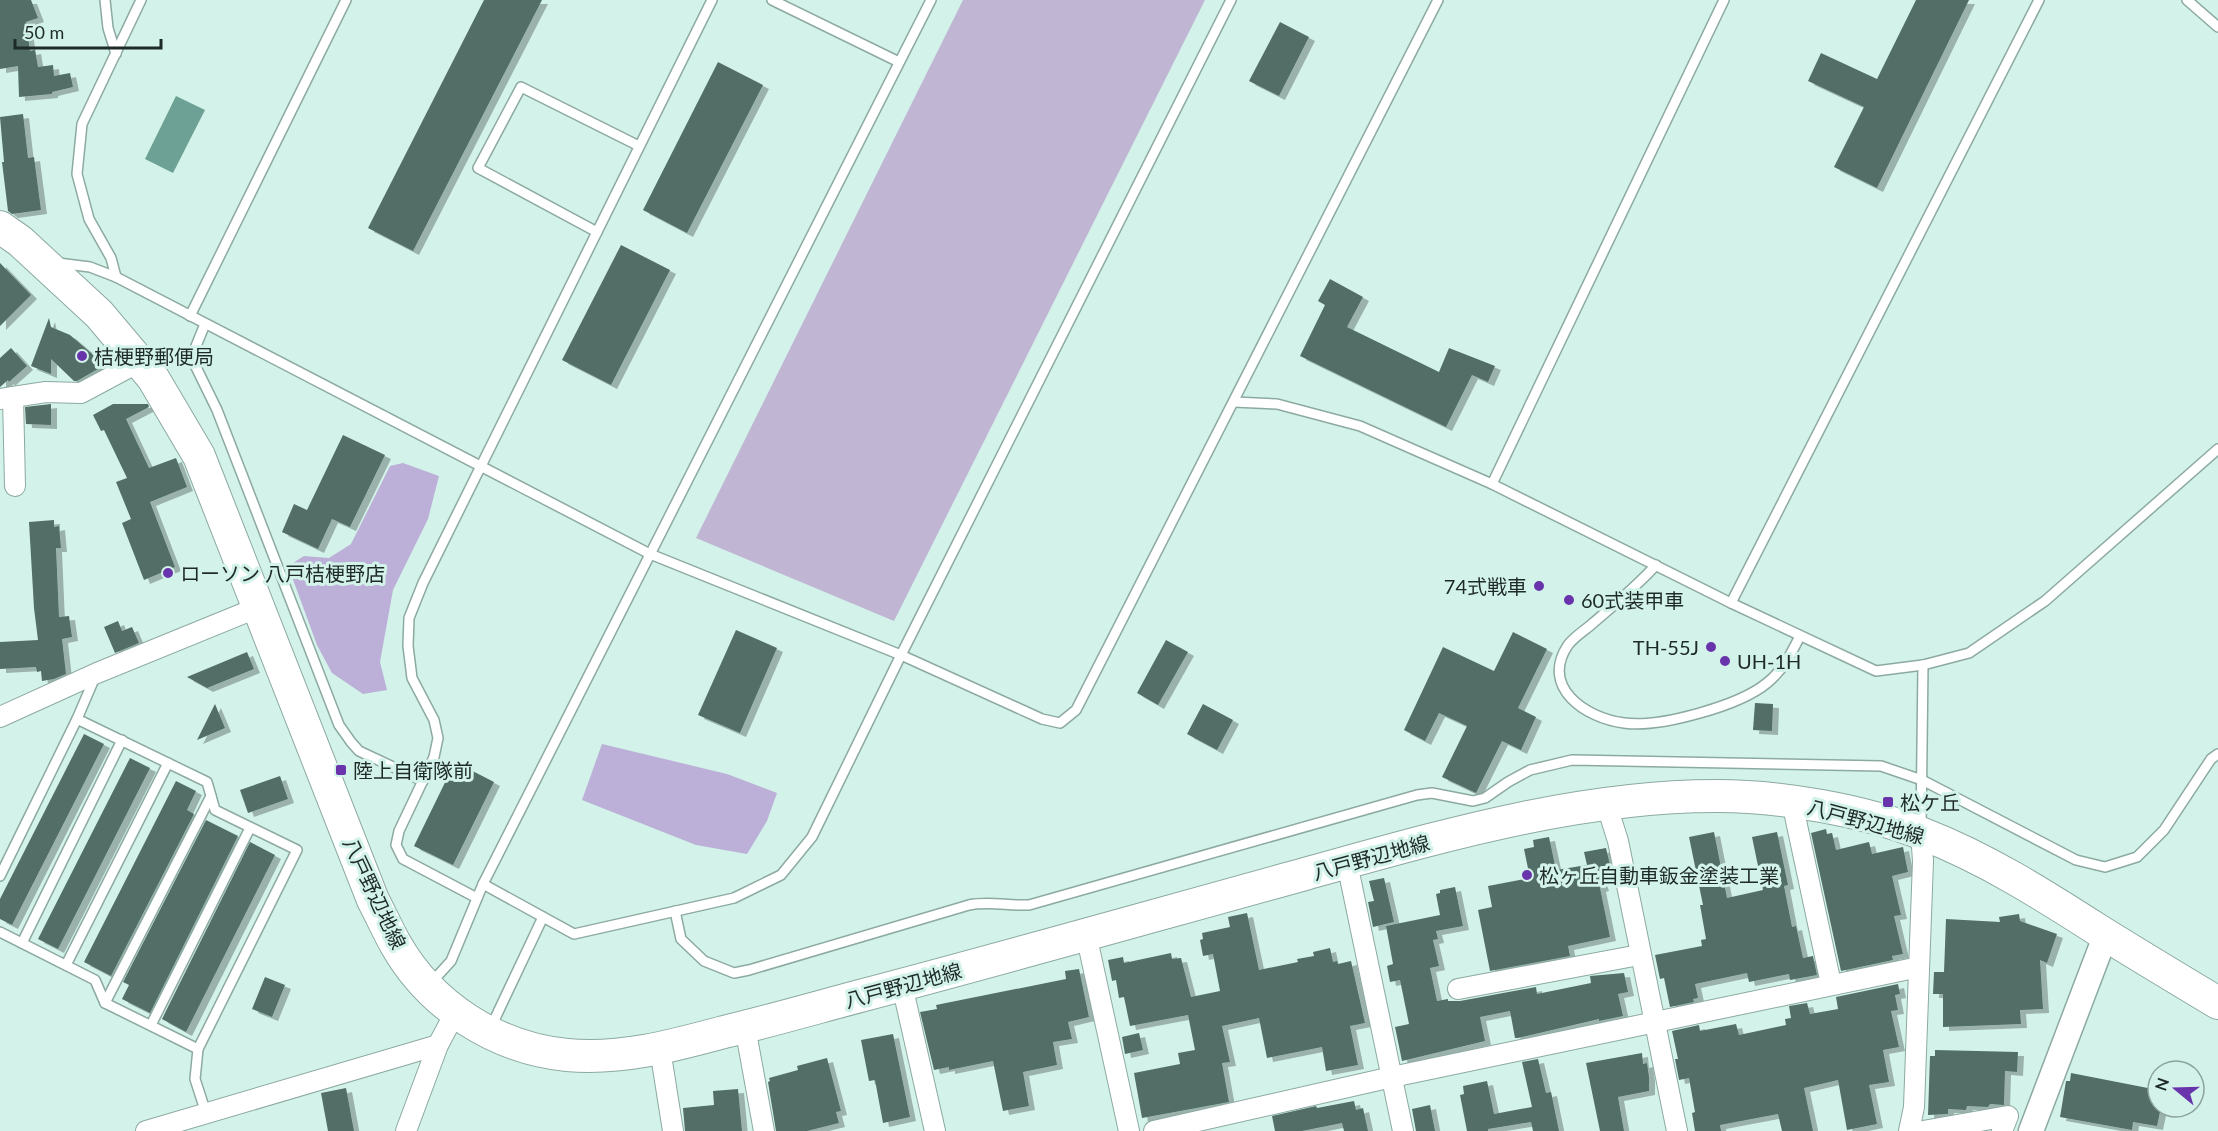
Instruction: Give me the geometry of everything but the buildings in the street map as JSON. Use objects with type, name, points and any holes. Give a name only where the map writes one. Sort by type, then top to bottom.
[{"type":"main road","name":"八戸野辺地線","points":[[0,227],[44,262],[99,314],[153,378],[199,456],[374,900],[398,949],[427,986],[455,1013],[489,1032],[528,1047],[563,1054],[610,1056],[660,1049],[1347,863],[1519,819],[1606,803],[1721,796],[1792,802],[1847,812],[1921,833],[1978,859],[2030,887],[2218,1003]]},
{"type":"street","points":[[15,486],[6,398],[46,392],[81,393],[140,362]]},
{"type":"street","points":[[0,717],[97,673],[259,607]]},
{"type":"street","points":[[1792,802],[1831,984]]},
{"type":"street","points":[[1606,803],[1618,841],[1639,955],[1677,1131]]},
{"type":"street","points":[[1909,1131],[1914,1107],[1923,861],[1921,833]]},
{"type":"street","points":[[1347,863],[1403,1131]]},
{"type":"street","points":[[1086,934],[1129,1131]]},
{"type":"street","points":[[2031,1131],[2106,934]]},
{"type":"street","points":[[1458,989],[1639,955]]},
{"type":"street","points":[[1154,1131],[1392,1077],[1919,967]]},
{"type":"street","points":[[902,985],[935,1131]]},
{"type":"street","points":[[406,1131],[438,1045],[455,1013]]},
{"type":"street","points":[[745,1027],[764,1131]]},
{"type":"street","points":[[146,1131],[438,1045]]},
{"type":"street","points":[[660,1049],[673,1131]]},
{"type":"street","points":[[1923,1131],[2008,1116],[2002,1131]]},
{"type":"lane","points":[[105,0],[108,28],[116,54]]},
{"type":"lane","points":[[116,278],[111,258],[89,219],[77,174],[82,124],[141,0]]},
{"type":"lane","points":[[190,316],[346,0]]},
{"type":"lane","points":[[477,898],[403,859],[396,846],[399,831],[434,757],[438,738],[434,720],[412,678],[408,646],[409,618],[423,583],[712,0]]},
{"type":"lane","points":[[772,0],[899,62]]},
{"type":"lane","points":[[427,986],[451,961],[483,884],[931,0]]},
{"type":"lane","points":[[483,884],[574,934],[734,898],[781,875],[812,837],[1231,0]]},
{"type":"lane","points":[[44,262],[90,267],[116,278],[650,554],[902,655],[1042,719],[1060,723],[1076,710],[1438,0]]},
{"type":"lane","points":[[1492,484],[1724,0]]},
{"type":"lane","points":[[1731,603],[2039,0]]},
{"type":"lane","points":[[2187,0],[2218,27]]},
{"type":"lane","points":[[597,232],[478,168],[521,87],[639,146]]},
{"type":"lane","points":[[205,324],[194,351],[195,365],[217,410],[339,724],[359,751],[423,781]]},
{"type":"lane","points":[[1234,402],[1277,404],[1360,426],[1492,484],[1731,603],[1876,671],[1923,665],[1969,653],[2045,601],[2218,449]]},
{"type":"lane","points":[[1656,566],[1641,582],[1569,644],[1559,665],[1559,681],[1570,699],[1594,714],[1624,723],[1650,722],[1681,718],[1714,708],[1764,685],[1784,667],[1800,636]]},
{"type":"lane","points":[[1921,833],[1923,665]]},
{"type":"lane","points":[[0,876],[97,673]]},
{"type":"lane","points":[[76,719],[207,782],[214,810],[297,850],[198,1049],[195,1079],[206,1113]]},
{"type":"lane","points":[[22,943],[122,740]]},
{"type":"lane","points":[[675,911],[681,939],[691,950],[704,961],[734,973],[969,905],[983,902],[1014,906],[1029,905],[1417,795],[1432,793],[1473,801],[1485,798],[1530,770],[1572,760],[1881,766],[1922,780],[2076,860],[2105,867],[2137,857],[2164,830],[2211,759],[2218,754]]},
{"type":"lane","points":[[66,965],[168,763]]},
{"type":"lane","points":[[105,1003],[211,796]]},
{"type":"lane","points":[[151,1025],[250,828]]},
{"type":"lane","points":[[489,1032],[543,917]]},
{"type":"lane","points":[[0,932],[95,980],[105,1003],[198,1049]]},
{"type":"shaded area","points":[[963,0],[1205,0],[894,621],[696,538]]},
{"type":"shaded area","points":[[176,96],[205,110],[173,173],[145,159]]},
{"type":"shaded area","points":[[403,463],[439,476],[428,519],[393,590],[380,662],[387,690],[363,694],[332,673],[317,645],[288,566],[304,556],[329,558],[351,544],[390,466]]},
{"type":"shaded area","points":[[602,744],[727,774],[777,793],[767,821],[747,854],[696,845],[582,800]]},
{"type":"place","name":"桔梗野郵便局","points":[[82,356]]},
{"type":"place","name":"ローソン 八戸桔梗野店","points":[[168,573]]},
{"type":"place","name":"74式戦車","points":[[1539,586]]},
{"type":"place","name":"60式装甲車","points":[[1569,600]]},
{"type":"place","name":"TH-55J","points":[[1711,647]]},
{"type":"place","name":"UH-1H","points":[[1725,661]]},
{"type":"place","name":"陸上自衛隊前","points":[[341,770]]},
{"type":"place","name":"松ケ丘","points":[[1888,802]]},
{"type":"place","name":"松ヶ丘自動車鈑金塗装工業","points":[[1527,875]]}]
